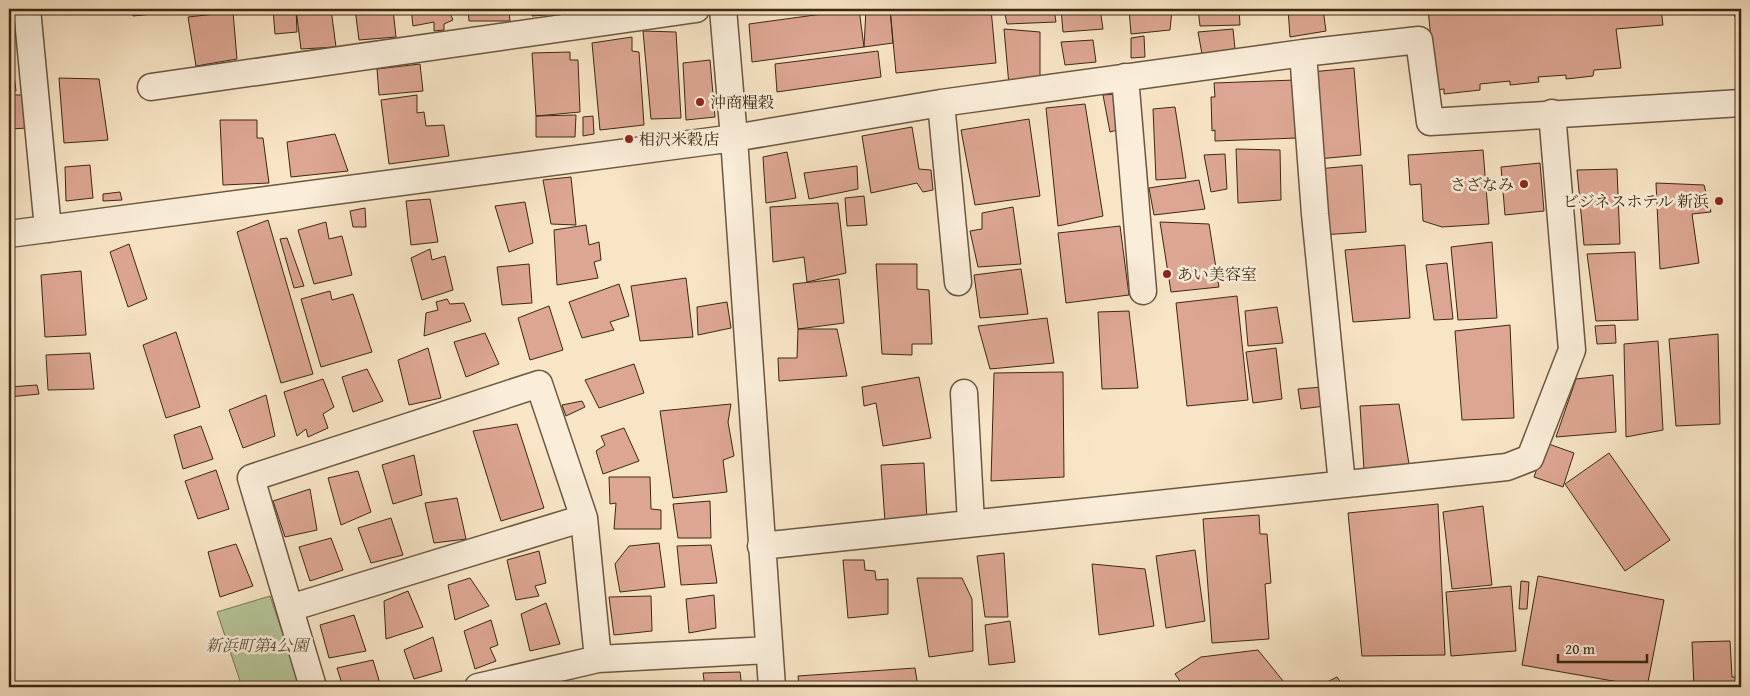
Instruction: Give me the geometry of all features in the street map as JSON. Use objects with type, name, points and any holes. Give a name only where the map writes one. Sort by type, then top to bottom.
[{"type":"street","points":[[27,9],[48,229]]},
{"type":"street","points":[[152,87],[696,9]]},
{"type":"street","points":[[723,9],[734,138],[772,687]]},
{"type":"street","points":[[9,234],[734,138],[941,103],[1302,53],[1419,40],[1430,122],[1552,113],[1741,103]]},
{"type":"street","points":[[1302,53],[1315,214],[1342,484]]},
{"type":"street","points":[[1125,78],[1143,291]]},
{"type":"street","points":[[941,103],[958,282]]},
{"type":"street","points":[[761,546],[1507,467],[1530,458],[1572,350],[1552,113]]},
{"type":"street","points":[[313,687],[251,478],[539,384],[584,518],[598,659]]},
{"type":"street","points":[[964,393],[971,523]]},
{"type":"street","points":[[290,608],[584,518]]},
{"type":"street","points":[[478,687],[598,659],[769,650]]},
{"type":"green space","name":"新浜町第4公園","points":[[270,596],[298,678],[294,687],[242,687],[217,612]]},
{"type":"building","points":[[132,9],[183,9],[183,11],[133,16]]},
{"type":"building","points":[[273,9],[296,9],[297,32],[275,34]]},
{"type":"building","points":[[296,9],[331,9],[336,47],[301,49]]},
{"type":"building","points":[[355,9],[393,9],[396,37],[359,40]]},
{"type":"building","points":[[411,9],[460,9],[461,11],[450,13],[453,20],[444,24],[444,30],[434,31],[434,22],[413,26]]},
{"type":"building","points":[[468,9],[509,9],[510,21],[469,21]]},
{"type":"building","points":[[532,9],[546,9],[547,15],[532,16]]},
{"type":"building","points":[[750,9],[797,9],[798,13],[750,14]]},
{"type":"building","points":[[859,9],[864,47],[752,62],[749,24]]},
{"type":"building","points":[[866,9],[890,9],[893,43],[864,47]]},
{"type":"building","points":[[890,9],[991,9],[996,63],[896,73]]},
{"type":"building","points":[[1004,9],[1054,9],[1056,22],[1007,24]]},
{"type":"building","points":[[1061,9],[1100,9],[1103,29],[1063,32]]},
{"type":"building","points":[[1129,9],[1172,9],[1170,30],[1131,34]]},
{"type":"building","points":[[1198,9],[1239,9],[1240,25],[1200,26]]},
{"type":"building","points":[[1288,9],[1323,9],[1326,31],[1290,37]]},
{"type":"building","points":[[1428,9],[1661,9],[1663,25],[1616,29],[1621,68],[1594,70],[1593,76],[1566,79],[1566,75],[1538,77],[1539,82],[1510,85],[1510,81],[1480,84],[1480,90],[1444,94],[1444,89],[1436,90]]},
{"type":"building","points":[[1730,9],[1741,9],[1741,26]]},
{"type":"building","points":[[233,12],[237,59],[196,66],[188,17]]},
{"type":"building","points":[[1004,29],[1040,32],[1040,83],[1009,85]]},
{"type":"building","points":[[1233,29],[1235,49],[1202,54],[1198,32]]},
{"type":"building","points":[[643,31],[676,32],[681,118],[651,119]]},
{"type":"building","points":[[9,36],[16,91],[9,92]]},
{"type":"building","points":[[1144,36],[1145,57],[1131,58],[1131,38]]},
{"type":"building","points":[[632,37],[632,51],[639,52],[644,125],[600,130],[592,43]]},
{"type":"building","points":[[1093,40],[1096,62],[1065,65],[1061,42]]},
{"type":"building","points":[[878,51],[881,77],[777,92],[775,64]]},
{"type":"building","points":[[570,52],[570,60],[578,60],[580,112],[536,116],[532,53]]},
{"type":"building","points":[[710,60],[715,117],[686,120],[683,63]]},
{"type":"building","points":[[420,64],[423,91],[379,95],[377,69]]},
{"type":"building","points":[[1354,68],[1361,155],[1318,159],[1311,72]]},
{"type":"building","points":[[59,78],[99,79],[108,140],[64,143]]},
{"type":"building","points":[[1295,80],[1297,138],[1215,141],[1215,130],[1212,131],[1211,97],[1215,97],[1214,83]]},
{"type":"building","points":[[1120,94],[1124,128],[1110,132],[1103,95]]},
{"type":"building","points":[[9,95],[23,95],[28,128],[9,129]]},
{"type":"building","points":[[417,95],[417,113],[424,112],[426,126],[444,125],[449,156],[389,164],[381,100]]},
{"type":"building","points":[[1085,104],[1103,216],[1058,226],[1046,108]]},
{"type":"building","points":[[1175,107],[1186,178],[1156,180],[1153,109]]},
{"type":"building","points":[[576,115],[575,137],[536,137],[536,116]]},
{"type":"building","points":[[593,116],[594,134],[583,136],[583,117]]},
{"type":"building","points":[[1029,119],[1040,196],[975,205],[961,130]]},
{"type":"building","points":[[220,120],[257,120],[257,138],[263,138],[269,183],[223,185]]},
{"type":"building","points":[[912,127],[919,169],[931,170],[933,190],[923,192],[917,183],[871,193],[862,136]]},
{"type":"building","points":[[335,134],[348,171],[291,177],[287,142]]},
{"type":"building","points":[[1236,149],[1280,150],[1281,200],[1238,203]]},
{"type":"building","points":[[1483,150],[1489,224],[1442,227],[1423,221],[1421,184],[1410,185],[1408,155]]},
{"type":"building","points":[[787,152],[796,198],[766,203],[763,157]]},
{"type":"building","points":[[1225,154],[1227,189],[1211,192],[1204,155]]},
{"type":"building","points":[[1738,156],[1741,156],[1741,190]]},
{"type":"building","points":[[1540,163],[1544,211],[1505,215],[1501,167]]},
{"type":"building","points":[[90,165],[93,198],[66,201],[65,167]]},
{"type":"building","points":[[1362,165],[1366,232],[1322,235],[1317,169]]},
{"type":"building","points":[[857,166],[858,189],[809,199],[804,173]]},
{"type":"building","points":[[1617,169],[1620,244],[1584,245],[1577,170]]},
{"type":"building","points":[[571,177],[576,225],[551,224],[543,180]]},
{"type":"building","points":[[1199,180],[1205,209],[1154,215],[1149,188]]},
{"type":"building","points":[[1656,183],[1704,185],[1711,212],[1692,214],[1699,263],[1660,269]]},
{"type":"building","points":[[120,192],[122,200],[103,201],[103,194]]},
{"type":"building","points":[[864,196],[867,225],[847,226],[845,198]]},
{"type":"building","points":[[430,199],[438,242],[411,245],[406,201]]},
{"type":"building","points":[[525,202],[533,243],[509,252],[495,206]]},
{"type":"building","points":[[838,203],[846,273],[807,282],[804,257],[773,262],[770,207]]},
{"type":"building","points":[[1013,207],[1021,264],[978,267],[970,231],[982,229],[982,213]]},
{"type":"building","points":[[365,208],[366,227],[353,227],[350,211]]},
{"type":"building","points":[[268,220],[313,374],[281,383],[237,232]]},
{"type":"building","points":[[326,222],[329,239],[342,236],[352,275],[314,284],[298,230]]},
{"type":"building","points":[[1160,222],[1209,224],[1219,287],[1171,292]]},
{"type":"building","points":[[586,225],[589,245],[599,242],[601,260],[594,262],[598,278],[557,285],[554,230]]},
{"type":"building","points":[[1120,226],[1129,295],[1066,303],[1058,233]]},
{"type":"building","points":[[287,238],[304,286],[294,288],[280,239]]},
{"type":"building","points":[[1492,242],[1497,318],[1458,320],[1451,247]]},
{"type":"building","points":[[129,244],[147,299],[128,307],[110,252]]},
{"type":"building","points":[[1405,245],[1410,318],[1353,322],[1345,250]]},
{"type":"building","points":[[430,249],[432,260],[445,256],[453,290],[422,300],[411,258]]},
{"type":"building","points":[[1635,252],[1638,320],[1596,321],[1587,254]]},
{"type":"building","points":[[1447,263],[1453,319],[1434,320],[1426,265]]},
{"type":"building","points":[[529,264],[532,303],[502,305],[497,267]]},
{"type":"building","points":[[876,264],[917,264],[917,289],[929,290],[932,344],[912,344],[912,355],[882,354]]},
{"type":"building","points":[[1021,269],[1028,314],[980,318],[974,275]]},
{"type":"building","points":[[81,271],[86,335],[45,337],[41,275]]},
{"type":"building","points":[[686,278],[693,337],[640,341],[631,286]]},
{"type":"building","points":[[839,279],[844,323],[798,329],[793,284]]},
{"type":"building","points":[[619,284],[629,316],[610,322],[614,330],[582,338],[569,302]]},
{"type":"building","points":[[330,291],[332,300],[353,294],[372,352],[321,367],[301,299]]},
{"type":"building","points":[[1237,296],[1248,400],[1187,406],[1176,303]]},
{"type":"building","points":[[447,299],[450,304],[464,303],[471,321],[424,336],[426,313],[438,310],[436,302]]},
{"type":"building","points":[[727,302],[731,328],[698,335],[697,307]]},
{"type":"building","points":[[549,306],[563,350],[530,360],[518,318]]},
{"type":"building","points":[[1277,307],[1283,343],[1248,346],[1245,311]]},
{"type":"building","points":[[1129,311],[1138,388],[1102,389],[1098,312]]},
{"type":"building","points":[[1047,318],[1054,363],[990,369],[978,326]]},
{"type":"building","points":[[1510,325],[1514,418],[1462,420],[1455,331]]},
{"type":"building","points":[[1615,325],[1616,343],[1597,344],[1595,326]]},
{"type":"building","points":[[798,329],[837,329],[847,376],[779,381],[778,358],[797,358]]},
{"type":"building","points":[[176,332],[200,407],[166,418],[143,345]]},
{"type":"building","points":[[485,333],[499,364],[466,377],[454,342]]},
{"type":"building","points":[[1718,334],[1720,424],[1676,426],[1669,339]]},
{"type":"building","points":[[1658,341],[1663,430],[1626,437],[1624,344]]},
{"type":"building","points":[[428,348],[441,398],[409,405],[398,360]]},
{"type":"building","points":[[1276,348],[1282,399],[1253,403],[1246,352]]},
{"type":"building","points":[[90,353],[94,389],[48,390],[46,355]]},
{"type":"building","points":[[634,364],[644,393],[599,408],[585,380]]},
{"type":"building","points":[[367,369],[383,401],[353,412],[342,377]]},
{"type":"building","points":[[1063,372],[1064,477],[991,481],[994,373]]},
{"type":"building","points":[[1613,375],[1616,432],[1556,437],[1576,379]]},
{"type":"building","points":[[919,377],[931,438],[883,446],[876,403],[864,406],[862,387]]},
{"type":"building","points":[[323,379],[334,407],[323,414],[328,428],[308,437],[306,429],[297,436],[284,392]]},
{"type":"building","points":[[37,385],[39,394],[9,397],[9,387]]},
{"type":"building","points":[[1322,387],[1325,406],[1301,409],[1298,389]]},
{"type":"building","points":[[266,395],[275,436],[243,448],[229,410]]},
{"type":"building","points":[[582,401],[585,407],[566,416],[562,405]]},
{"type":"building","points":[[731,404],[728,422],[734,456],[723,460],[727,492],[673,498],[660,411]]},
{"type":"building","points":[[1399,404],[1409,464],[1364,470],[1360,406]]},
{"type":"building","points":[[517,424],[544,508],[501,521],[473,431]]},
{"type":"building","points":[[201,426],[213,459],[183,469],[174,435]]},
{"type":"building","points":[[624,428],[639,461],[603,474],[596,451],[605,445],[601,436]]},
{"type":"building","points":[[1546,443],[1574,453],[1563,487],[1534,477]]},
{"type":"building","points":[[1609,453],[1670,540],[1625,571],[1565,484]]},
{"type":"building","points":[[414,455],[422,495],[393,504],[382,465]]},
{"type":"building","points":[[924,463],[927,520],[885,522],[881,465]]},
{"type":"building","points":[[216,470],[229,509],[198,519],[185,481]]},
{"type":"building","points":[[358,471],[371,512],[341,525],[328,478]]},
{"type":"building","points":[[609,477],[650,477],[651,509],[661,510],[661,529],[614,529],[616,503],[610,504]]},
{"type":"building","points":[[310,489],[317,530],[285,537],[273,501]]},
{"type":"building","points":[[457,498],[466,539],[434,543],[425,503]]},
{"type":"building","points":[[710,501],[711,538],[678,538],[673,504]]},
{"type":"building","points":[[1438,504],[1445,655],[1362,656],[1348,513]]},
{"type":"building","points":[[1483,506],[1492,585],[1452,589],[1443,512]]},
{"type":"building","points":[[1259,515],[1260,534],[1267,534],[1271,583],[1265,584],[1269,639],[1212,643],[1203,519]]},
{"type":"building","points":[[391,518],[403,555],[371,563],[358,528]]},
{"type":"building","points":[[331,538],[343,570],[310,581],[299,547]]},
{"type":"building","points":[[659,543],[665,587],[620,592],[615,564],[629,546]]},
{"type":"building","points":[[236,544],[253,586],[220,597],[208,552]]},
{"type":"building","points":[[711,545],[717,583],[681,585],[677,546]]},
{"type":"building","points":[[1195,550],[1205,621],[1166,628],[1156,556]]},
{"type":"building","points":[[539,551],[546,583],[535,586],[539,596],[516,600],[507,560]]},
{"type":"building","points":[[1004,553],[1008,617],[985,617],[977,556]]},
{"type":"building","points":[[843,560],[864,560],[865,570],[875,571],[876,580],[888,579],[888,614],[848,618]]},
{"type":"building","points":[[1092,564],[1145,569],[1154,626],[1099,635]]},
{"type":"building","points":[[1538,576],[1664,600],[1647,687],[1522,665]]},
{"type":"building","points":[[470,578],[489,606],[455,620],[448,585]]},
{"type":"building","points":[[917,578],[962,578],[972,599],[973,651],[929,657]]},
{"type":"building","points":[[1521,581],[1529,582],[1527,609],[1519,609]]},
{"type":"building","points":[[1511,586],[1516,651],[1451,656],[1446,592]]},
{"type":"building","points":[[408,591],[423,627],[386,639],[384,601]]},
{"type":"building","points":[[714,595],[716,628],[689,633],[686,599]]},
{"type":"building","points":[[651,596],[652,631],[614,635],[609,597]]},
{"type":"building","points":[[546,603],[560,644],[530,651],[521,614]]},
{"type":"building","points":[[354,615],[366,651],[329,658],[320,625]]},
{"type":"building","points":[[491,620],[498,645],[490,648],[496,661],[475,669],[464,631]]},
{"type":"building","points":[[1010,621],[1015,662],[989,665],[985,625]]},
{"type":"building","points":[[433,637],[442,671],[414,679],[404,650]]},
{"type":"building","points":[[1730,641],[1732,677],[1738,677],[1739,687],[1694,687],[1692,642]]},
{"type":"building","points":[[1258,650],[1288,687],[1184,687],[1175,674],[1201,657]]},
{"type":"building","points":[[373,660],[381,687],[343,687],[337,668]]},
{"type":"building","points":[[915,668],[918,687],[799,687],[798,676]]},
{"type":"building","points":[[740,672],[742,687],[705,687],[703,673]]},
{"type":"building","points":[[1337,677],[1344,687],[1317,687]]},
{"type":"building","points":[[677,682],[698,682],[699,687],[677,687]]},
{"type":"building","points":[[653,683],[654,687],[635,687]]},
{"type":"place","name":"沖商糧穀","points":[[700,102]]},
{"type":"place","name":"相沢米穀店","points":[[629,139]]},
{"type":"place","name":"さざなみ","points":[[1524,184]]},
{"type":"place","name":"ビジネスホテル 新浜","points":[[1719,201]]},
{"type":"place","name":"あい美容室","points":[[1167,274]]}]
